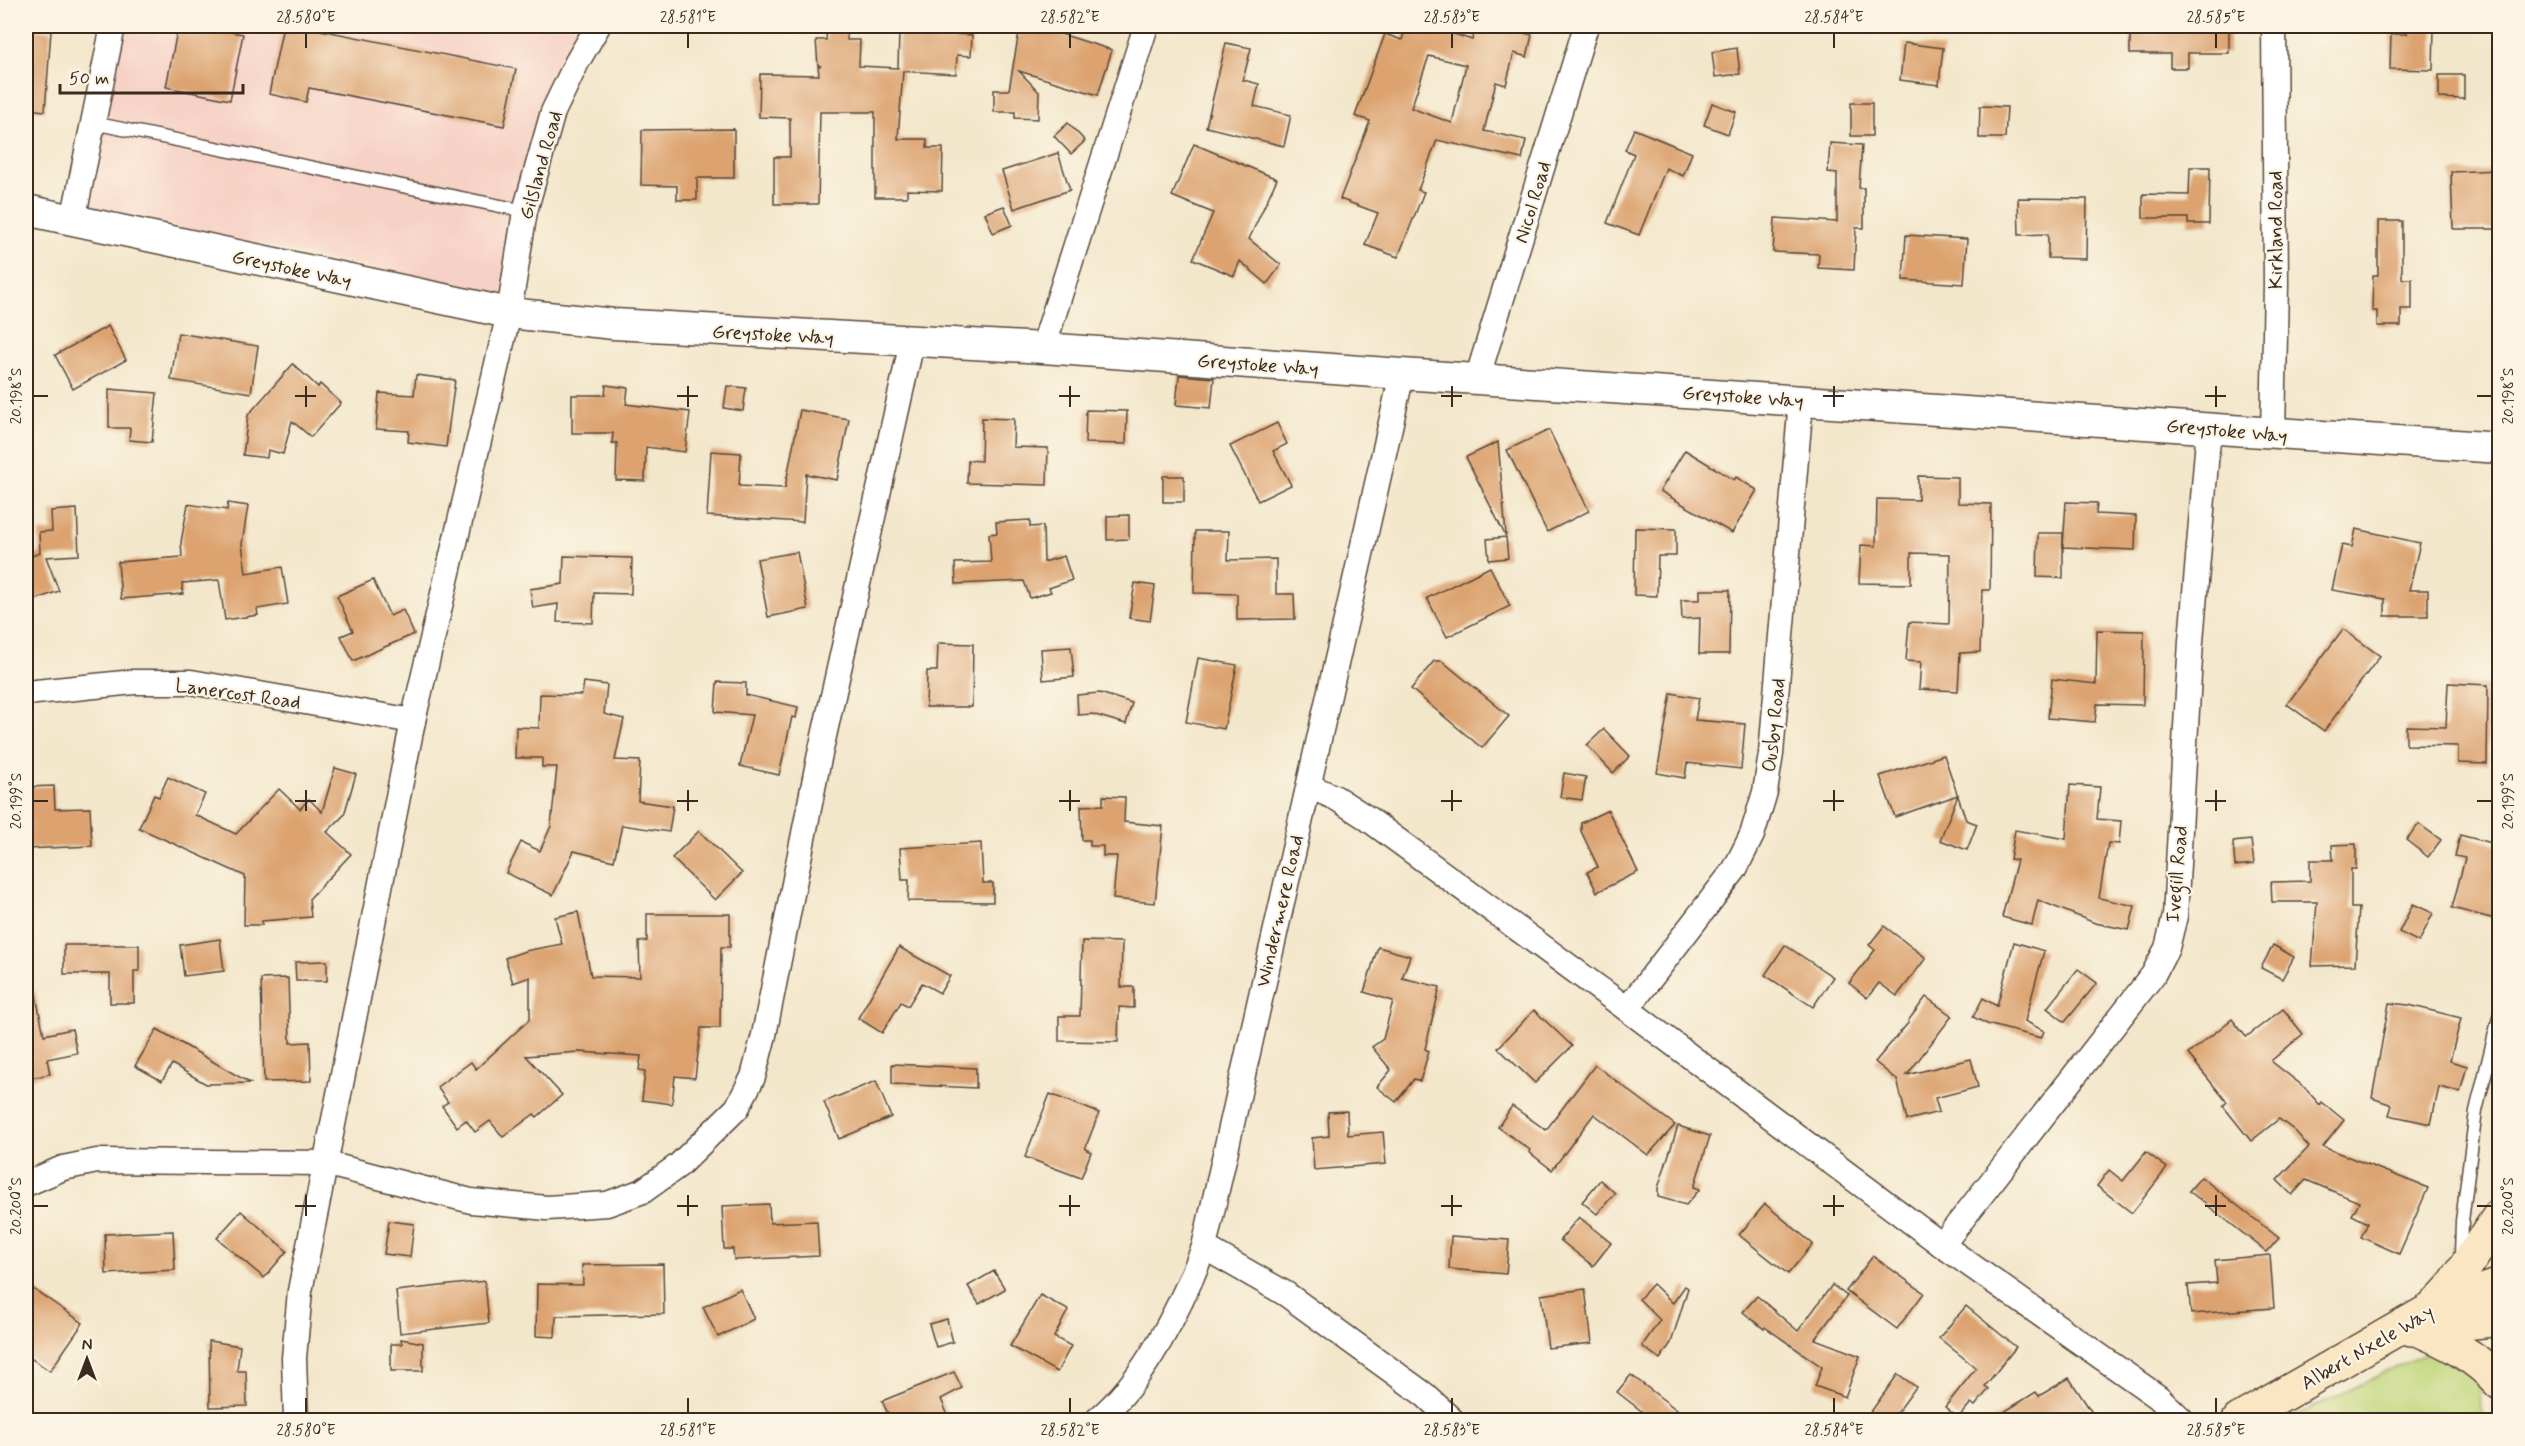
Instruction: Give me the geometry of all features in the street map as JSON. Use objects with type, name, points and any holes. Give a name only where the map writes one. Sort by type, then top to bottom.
[{"type":"main road","points":[[2414,1323],[2462,1298],[2499,1215]]},
{"type":"main road","points":[[2414,1323],[2462,1298],[2499,1285]]},
{"type":"main road","points":[[2462,1298],[2499,1319]]},
{"type":"main road","points":[[2414,1323],[2476,1360],[2499,1383]]},
{"type":"main road","name":"Albert Nxele Way","points":[[2240,1420],[2414,1323]]},
{"type":"street","points":[[72,220],[113,26]]},
{"type":"street","name":"Gilsland Road","points":[[296,1420],[294,1358],[300,1291],[412,721],[509,313],[525,211],[553,112],[577,62],[598,26]]},
{"type":"street","points":[[1043,348],[1146,26]]},
{"type":"street","name":"Nicol Road","points":[[1477,379],[1586,26]]},
{"type":"street","name":"Kirkland Road","points":[[2273,434],[2276,284],[2274,26]]},
{"type":"street","name":"Greystoke Way","points":[[26,210],[509,313],[614,324],[1043,348],[2499,448]]},
{"type":"street","points":[[26,1184],[63,1168],[97,1161],[324,1163],[471,1201],[547,1208],[607,1203],[643,1191],[679,1166],[737,1108],[753,1077],[764,1035],[818,763],[912,342]]},
{"type":"street","name":"Windermere Road","points":[[1097,1420],[1138,1376],[1188,1289],[1204,1247],[1290,859],[1309,786],[1402,374]]},
{"type":"street","name":"Ousby Road","points":[[1627,1009],[1734,869],[1752,835],[1766,792],[1801,400]]},
{"type":"street","name":"Ivegill Road","points":[[1942,1245],[2153,975],[2167,948],[2175,916],[2192,641],[2209,427]]},
{"type":"street","name":"Lanercost Road","points":[[26,693],[134,682],[191,682],[412,721]]},
{"type":"street","points":[[1309,786],[1336,798],[1367,818],[1942,1245],[2158,1396],[2182,1420]]},
{"type":"street","points":[[1204,1247],[1286,1294],[1425,1395],[1452,1420]]},
{"type":"lane","points":[[93,123],[525,211]]},
{"type":"lane","points":[[2462,1298],[2462,1221],[2476,1111],[2499,1012]]},
{"type":"shaded area","points":[[121,26],[587,26],[503,295],[83,208]]},
{"type":"green space","points":[[2430,1351],[2480,1380],[2481,1420],[2287,1420]]},
{"type":"building","points":[[178,26],[198,26],[243,34],[230,100],[166,87]]},
{"type":"building","points":[[283,26],[321,26],[320,30],[516,69],[504,126],[309,88],[306,102],[269,94]]},
{"type":"building","points":[[827,26],[847,26],[847,40],[860,40],[859,66],[898,68],[899,31],[972,35],[971,56],[957,55],[956,74],[903,71],[898,139],[927,139],[927,148],[943,148],[942,191],[907,190],[907,197],[875,197],[875,112],[820,112],[818,204],[774,204],[774,157],[790,157],[790,118],[759,117],[760,74],[819,75],[818,66],[821,66],[818,65],[816,40],[826,40]]},
{"type":"building","points":[[1020,26],[1063,26],[1061,34],[1112,50],[1098,95],[1019,71],[1039,92],[1038,119],[1015,118],[1015,112],[994,112],[994,90],[1009,90]]},
{"type":"building","points":[[1406,26],[1430,26],[1472,40],[1476,26],[1509,26],[1508,29],[1532,35],[1527,57],[1514,53],[1506,85],[1496,82],[1484,131],[1526,140],[1522,159],[1437,140],[1418,190],[1424,192],[1398,257],[1365,245],[1378,213],[1340,199],[1370,121],[1355,116],[1385,34],[1402,40]],"holes":[[[1429,56],[1466,65],[1452,123],[1411,108]]]},
{"type":"building","points":[[2130,26],[2194,26],[2194,30],[2229,30],[2229,53],[2188,53],[2188,68],[2170,68],[2170,54],[2130,54]]},
{"type":"building","points":[[2407,26],[2434,26],[2433,70],[2390,69],[2391,34],[2407,34]]},
{"type":"building","points":[[26,29],[51,31],[45,111],[26,109]]},
{"type":"building","points":[[1226,43],[1251,48],[1243,80],[1259,84],[1254,106],[1291,115],[1284,146],[1206,127]]},
{"type":"building","points":[[1904,43],[1943,48],[1939,85],[1900,80]]},
{"type":"building","points":[[1737,48],[1740,74],[1715,77],[1712,52]]},
{"type":"building","points":[[2439,75],[2464,75],[2464,99],[2439,98]]},
{"type":"building","points":[[1712,103],[1736,112],[1728,134],[1704,125]]},
{"type":"building","points":[[1851,103],[1872,103],[1872,136],[1851,136]]},
{"type":"building","points":[[1980,106],[2007,107],[2005,138],[1979,138]]},
{"type":"building","points":[[1068,123],[1085,141],[1071,154],[1054,136]]},
{"type":"building","points":[[734,129],[734,178],[697,178],[697,200],[677,200],[677,186],[641,185],[642,130]]},
{"type":"building","points":[[1634,129],[1692,153],[1683,176],[1666,168],[1639,235],[1607,223],[1634,154],[1625,150]]},
{"type":"building","points":[[1830,143],[1862,145],[1859,188],[1864,188],[1864,228],[1856,228],[1854,270],[1818,268],[1819,254],[1773,252],[1775,218],[1837,222],[1837,173],[1828,172]]},
{"type":"building","points":[[1194,144],[1277,179],[1249,239],[1281,265],[1267,284],[1240,261],[1234,276],[1193,259],[1213,213],[1172,196]]},
{"type":"building","points":[[1058,153],[1070,190],[1014,209],[1002,171]]},
{"type":"building","points":[[2190,167],[2210,167],[2209,224],[2188,224],[2188,218],[2143,218],[2143,194],[2189,195]]},
{"type":"building","points":[[2499,170],[2499,229],[2453,229],[2451,172]]},
{"type":"building","points":[[2018,198],[2087,199],[2086,259],[2048,258],[2048,234],[2019,235]]},
{"type":"building","points":[[1004,206],[1012,225],[993,233],[985,213]]},
{"type":"building","points":[[2378,221],[2402,221],[2402,279],[2412,279],[2412,309],[2401,309],[2401,326],[2377,326],[2377,311],[2372,311],[2373,275],[2378,275]]},
{"type":"building","points":[[1906,235],[1967,239],[1964,284],[1903,280]]},
{"type":"building","points":[[108,326],[126,360],[73,389],[55,355]]},
{"type":"building","points":[[178,333],[258,346],[251,393],[171,380]]},
{"type":"building","points":[[293,364],[318,387],[320,384],[341,403],[311,437],[292,421],[283,454],[268,450],[267,458],[243,455],[248,415]]},
{"type":"building","points":[[416,375],[455,380],[446,447],[408,442],[409,431],[376,429],[379,393],[414,395]]},
{"type":"building","points":[[1179,375],[1214,378],[1211,408],[1176,405]]},
{"type":"building","points":[[606,385],[628,388],[626,404],[690,412],[685,452],[646,447],[645,481],[616,480],[617,443],[612,443],[613,433],[572,433],[572,395],[605,395]]},
{"type":"building","points":[[727,386],[746,388],[743,411],[724,408]]},
{"type":"building","points":[[109,389],[157,393],[152,442],[129,440],[130,428],[109,428]]},
{"type":"building","points":[[800,410],[849,419],[837,480],[806,474],[803,522],[707,516],[711,451],[741,453],[739,486],[785,488]]},
{"type":"building","points":[[1086,410],[1127,411],[1126,444],[1085,443]]},
{"type":"building","points":[[982,418],[1014,419],[1013,447],[1048,448],[1047,485],[967,483],[968,460],[981,461]]},
{"type":"building","points":[[1277,423],[1287,444],[1273,451],[1291,485],[1258,501],[1230,446]]},
{"type":"building","points":[[1549,430],[1589,511],[1547,532],[1507,450]]},
{"type":"building","points":[[1498,442],[1506,535],[1466,457]]},
{"type":"building","points":[[1685,450],[1734,480],[1736,477],[1757,490],[1732,533],[1660,491]]},
{"type":"building","points":[[1163,476],[1184,476],[1184,502],[1163,502]]},
{"type":"building","points":[[1918,476],[1958,477],[1958,503],[1991,504],[1990,590],[1982,590],[1980,652],[1960,653],[1958,691],[1919,689],[1921,662],[1906,661],[1909,622],[1949,624],[1950,554],[1911,553],[1911,584],[1859,583],[1861,545],[1876,546],[1877,499],[1918,500]]},
{"type":"building","points":[[2066,502],[2097,503],[2096,514],[2136,516],[2135,550],[2063,547]]},
{"type":"building","points":[[228,503],[248,506],[242,544],[246,573],[282,567],[288,604],[257,609],[258,615],[225,620],[219,580],[182,583],[183,594],[121,599],[118,562],[182,557],[181,542],[188,504],[227,510]]},
{"type":"building","points":[[77,509],[79,555],[46,557],[59,591],[26,603],[26,558],[40,553],[39,532],[52,531],[51,511]]},
{"type":"building","points":[[1129,515],[1129,539],[1107,540],[1107,516]]},
{"type":"building","points":[[1030,520],[1030,527],[1043,526],[1044,562],[1064,556],[1072,580],[1049,588],[1051,592],[1030,598],[1024,581],[956,584],[955,563],[991,562],[989,534],[997,533],[996,522]]},
{"type":"building","points":[[1635,528],[1676,529],[1676,556],[1658,556],[1657,596],[1634,595]]},
{"type":"building","points":[[2356,529],[2420,543],[2409,590],[2428,590],[2428,616],[2385,616],[2385,599],[2332,590],[2342,545],[2352,547]]},
{"type":"building","points":[[1195,531],[1229,531],[1228,560],[1276,559],[1276,594],[1294,594],[1295,619],[1237,620],[1237,594],[1194,593]]},
{"type":"building","points":[[2038,533],[2063,533],[2063,578],[2037,577]]},
{"type":"building","points":[[1506,537],[1508,558],[1489,560],[1487,539]]},
{"type":"building","points":[[797,552],[808,609],[768,617],[757,559]]},
{"type":"building","points":[[564,556],[632,558],[631,594],[594,593],[593,623],[557,622],[558,604],[533,608],[530,589],[563,584]]},
{"type":"building","points":[[1490,567],[1510,606],[1447,637],[1427,598]]},
{"type":"building","points":[[373,580],[390,616],[403,610],[414,634],[353,661],[341,636],[353,631],[337,596]]},
{"type":"building","points":[[1135,583],[1155,586],[1150,621],[1129,618]]},
{"type":"building","points":[[1700,590],[1730,590],[1729,654],[1699,654],[1700,618],[1682,619],[1681,600],[1700,600]]},
{"type":"building","points":[[2343,629],[2380,656],[2324,731],[2287,704]]},
{"type":"building","points":[[2097,630],[2144,631],[2143,705],[2097,704],[2095,722],[2048,718],[2052,679],[2096,684]]},
{"type":"building","points":[[938,643],[973,644],[972,707],[926,707],[927,671],[937,671]]},
{"type":"building","points":[[1071,647],[1074,677],[1043,680],[1041,649]]},
{"type":"building","points":[[1198,658],[1237,665],[1224,729],[1186,722]]},
{"type":"building","points":[[1434,661],[1442,661],[1509,716],[1482,748],[1411,689]]},
{"type":"building","points":[[584,682],[607,685],[604,714],[624,719],[615,760],[640,761],[638,801],[673,806],[669,832],[622,825],[614,861],[574,851],[553,895],[506,873],[521,842],[540,851],[551,826],[557,767],[542,767],[542,758],[515,758],[516,727],[539,728],[540,694],[582,695]]},
{"type":"building","points":[[717,682],[746,683],[746,695],[798,707],[796,718],[792,717],[779,775],[740,766],[752,715],[715,712]]},
{"type":"building","points":[[2448,683],[2488,685],[2487,764],[2458,763],[2458,746],[2406,745],[2406,726],[2446,727]]},
{"type":"building","points":[[1100,693],[1132,703],[1126,724],[1092,714],[1078,715],[1077,695]]},
{"type":"building","points":[[1671,693],[1699,698],[1695,720],[1745,724],[1741,769],[1687,763],[1685,778],[1657,773]]},
{"type":"building","points":[[1604,729],[1630,756],[1613,773],[1587,745]]},
{"type":"building","points":[[1944,755],[1958,795],[1895,817],[1880,776]]},
{"type":"building","points":[[335,768],[356,774],[344,815],[327,832],[351,854],[309,899],[311,917],[262,921],[262,925],[244,925],[245,876],[139,828],[154,795],[159,797],[168,777],[205,794],[195,815],[236,834],[279,789],[300,809],[309,799],[322,812]]},
{"type":"building","points":[[1564,773],[1586,777],[1582,800],[1560,797]]},
{"type":"building","points":[[2070,785],[2100,787],[2097,819],[2121,821],[2119,844],[2108,843],[2099,898],[2135,906],[2129,930],[2095,923],[2038,900],[2032,925],[2002,917],[2017,860],[2010,859],[2015,830],[2066,839]]},
{"type":"building","points":[[54,786],[55,809],[90,808],[92,846],[26,849],[26,787]]},
{"type":"building","points":[[1103,796],[1125,797],[1124,822],[1163,826],[1155,903],[1113,899],[1117,856],[1103,856],[1103,846],[1090,846],[1090,840],[1082,840],[1081,806],[1103,805]]},
{"type":"building","points":[[1958,796],[1966,820],[1977,824],[1967,850],[1940,840]]},
{"type":"building","points":[[1608,810],[1638,872],[1597,892],[1587,872],[1598,867],[1581,831],[1581,823]]},
{"type":"building","points":[[2419,824],[2441,840],[2428,857],[2406,840]]},
{"type":"building","points":[[699,831],[742,873],[715,900],[672,858]]},
{"type":"building","points":[[2460,835],[2499,845],[2499,902],[2495,919],[2452,908],[2465,858],[2455,856]]},
{"type":"building","points":[[2251,840],[2254,864],[2235,866],[2233,842]]},
{"type":"building","points":[[981,843],[983,883],[993,883],[993,902],[908,901],[909,880],[902,880],[900,848]]},
{"type":"building","points":[[2356,844],[2356,869],[2351,869],[2351,908],[2359,908],[2355,965],[2312,966],[2317,902],[2272,902],[2271,882],[2310,881],[2310,860],[2333,860],[2332,845]]},
{"type":"building","points":[[2413,904],[2433,913],[2419,942],[2399,932]]},
{"type":"building","points":[[578,912],[591,976],[640,977],[639,942],[647,941],[647,914],[730,914],[730,947],[721,947],[720,1028],[701,1028],[695,1078],[675,1076],[672,1104],[642,1100],[645,1071],[639,1070],[641,1056],[579,1052],[526,1056],[562,1095],[537,1117],[534,1114],[503,1137],[490,1121],[475,1132],[466,1120],[457,1127],[442,1106],[448,1102],[437,1087],[471,1062],[476,1069],[530,1019],[530,977],[513,983],[505,958],[525,951],[562,944],[555,917]]},
{"type":"building","points":[[1884,926],[1926,958],[1897,996],[1879,983],[1867,998],[1849,983],[1875,950],[1869,945]]},
{"type":"building","points":[[220,939],[224,971],[184,976],[180,945]]},
{"type":"building","points":[[1082,941],[1122,942],[1121,987],[1134,987],[1134,1008],[1119,1007],[1118,1042],[1059,1041],[1059,1016],[1080,1016]]},
{"type":"building","points":[[2014,942],[2044,951],[2025,1021],[2044,1031],[2041,1038],[1987,1024],[1973,1017],[1983,998],[1997,1006]]},
{"type":"building","points":[[64,945],[139,945],[139,971],[134,971],[134,1003],[110,1003],[110,974],[64,974]]},
{"type":"building","points":[[1785,945],[1833,977],[1813,1007],[1765,975]]},
{"type":"building","points":[[2273,945],[2294,957],[2282,979],[2261,968]]},
{"type":"building","points":[[899,947],[950,976],[940,993],[922,983],[908,1006],[901,1002],[882,1033],[858,1018]]},
{"type":"building","points":[[1378,947],[1410,956],[1402,978],[1440,987],[1425,1049],[1429,1051],[1420,1081],[1414,1079],[1396,1102],[1377,1087],[1391,1070],[1372,1047],[1383,1039],[1393,1001],[1364,992]]},
{"type":"building","points":[[327,961],[327,981],[296,981],[295,962]]},
{"type":"building","points":[[2078,969],[2097,983],[2065,1022],[2047,1008]]},
{"type":"building","points":[[288,978],[290,1043],[310,1042],[311,1081],[264,1082],[261,979]]},
{"type":"building","points":[[35,991],[44,1035],[72,1029],[77,1053],[47,1059],[50,1074],[26,1079],[26,992]]},
{"type":"building","points":[[1926,997],[1952,1016],[1907,1075],[1971,1059],[1978,1087],[1935,1098],[1939,1112],[1907,1120],[1897,1080],[1875,1062],[1909,1022]]},
{"type":"building","points":[[2389,1003],[2409,1005],[2461,1018],[2450,1061],[2467,1066],[2460,1092],[2439,1087],[2431,1124],[2389,1115],[2392,1105],[2372,1098]]},
{"type":"building","points":[[2283,1009],[2303,1034],[2271,1061],[2304,1087],[2320,1105],[2322,1102],[2344,1120],[2323,1147],[2428,1188],[2399,1254],[2361,1237],[2368,1223],[2352,1215],[2359,1202],[2306,1180],[2292,1195],[2277,1180],[2309,1147],[2295,1131],[2279,1119],[2251,1141],[2223,1106],[2227,1102],[2188,1054],[2232,1019],[2246,1037]]},
{"type":"building","points":[[1534,1010],[1572,1046],[1535,1083],[1498,1048]]},
{"type":"building","points":[[157,1029],[250,1083],[206,1084],[172,1064],[162,1081],[135,1066]]},
{"type":"building","points":[[892,1064],[976,1068],[976,1088],[892,1084]]},
{"type":"building","points":[[1595,1065],[1675,1125],[1648,1155],[1594,1114],[1552,1170],[1529,1152],[1530,1150],[1498,1127],[1512,1106],[1546,1130]]},
{"type":"building","points":[[876,1081],[891,1117],[839,1139],[824,1102]]},
{"type":"building","points":[[1050,1094],[1099,1113],[1085,1149],[1091,1152],[1081,1178],[1025,1157]]},
{"type":"building","points":[[1347,1111],[1348,1135],[1383,1132],[1386,1164],[1314,1170],[1312,1138],[1329,1136],[1328,1112]]},
{"type":"building","points":[[1678,1126],[1710,1136],[1694,1187],[1700,1189],[1686,1205],[1658,1197],[1658,1188]]},
{"type":"building","points":[[2146,1152],[2167,1168],[2132,1213],[2097,1186],[2109,1170],[2123,1181]]},
{"type":"building","points":[[2201,1177],[2279,1238],[2267,1252],[2189,1191]]},
{"type":"building","points":[[1600,1180],[1615,1193],[1597,1214],[1582,1202]]},
{"type":"building","points":[[769,1204],[770,1223],[817,1221],[819,1256],[734,1260],[733,1249],[724,1249],[722,1206]]},
{"type":"building","points":[[1765,1204],[1813,1244],[1788,1274],[1739,1235]]},
{"type":"building","points":[[241,1211],[287,1251],[264,1278],[217,1238]]},
{"type":"building","points":[[1579,1217],[1611,1243],[1593,1266],[1560,1240]]},
{"type":"building","points":[[389,1221],[414,1224],[410,1257],[384,1254]]},
{"type":"building","points":[[173,1231],[175,1270],[106,1274],[105,1234]]},
{"type":"building","points":[[1451,1236],[1509,1240],[1506,1274],[1449,1269]]},
{"type":"building","points":[[2270,1255],[2274,1308],[2191,1314],[2188,1285],[2217,1283],[2215,1260]]},
{"type":"building","points":[[1873,1256],[1924,1293],[1897,1329],[1846,1291]]},
{"type":"building","points":[[663,1264],[664,1314],[556,1316],[555,1337],[536,1336],[537,1284],[583,1285],[582,1265]]},
{"type":"building","points":[[994,1271],[1005,1289],[979,1304],[968,1286]]},
{"type":"building","points":[[485,1281],[489,1323],[400,1333],[396,1291]]},
{"type":"building","points":[[26,1284],[83,1323],[50,1371],[26,1355]]},
{"type":"building","points":[[1653,1284],[1673,1303],[1685,1286],[1688,1288],[1671,1343],[1660,1359],[1642,1346],[1660,1320],[1639,1299]]},
{"type":"building","points":[[1832,1285],[1847,1296],[1815,1339],[1860,1356],[1845,1397],[1815,1386],[1822,1367],[1765,1327],[1764,1329],[1743,1312],[1757,1296],[1798,1331]]},
{"type":"building","points":[[740,1289],[754,1319],[718,1337],[703,1307]]},
{"type":"building","points":[[1585,1289],[1592,1343],[1548,1348],[1541,1295]]},
{"type":"building","points":[[1040,1295],[1068,1310],[1054,1337],[1071,1346],[1057,1372],[1010,1346]]},
{"type":"building","points":[[1966,1306],[2016,1347],[1985,1386],[1989,1389],[1975,1406],[1971,1403],[1958,1418],[1945,1407],[1976,1368],[1939,1338]]},
{"type":"building","points":[[947,1319],[953,1342],[936,1347],[929,1324]]},
{"type":"building","points":[[401,1339],[423,1343],[423,1371],[391,1371],[391,1344],[402,1344]]},
{"type":"building","points":[[209,1341],[240,1346],[237,1371],[246,1371],[247,1406],[210,1407]]},
{"type":"building","points":[[954,1372],[962,1388],[941,1399],[950,1420],[891,1420],[882,1401]]},
{"type":"building","points":[[1898,1374],[1916,1387],[1892,1420],[1865,1420]]},
{"type":"building","points":[[1631,1375],[1690,1420],[1653,1420],[1617,1392]]},
{"type":"building","points":[[2069,1378],[2097,1420],[1991,1420],[2036,1392],[2039,1396]]}]
